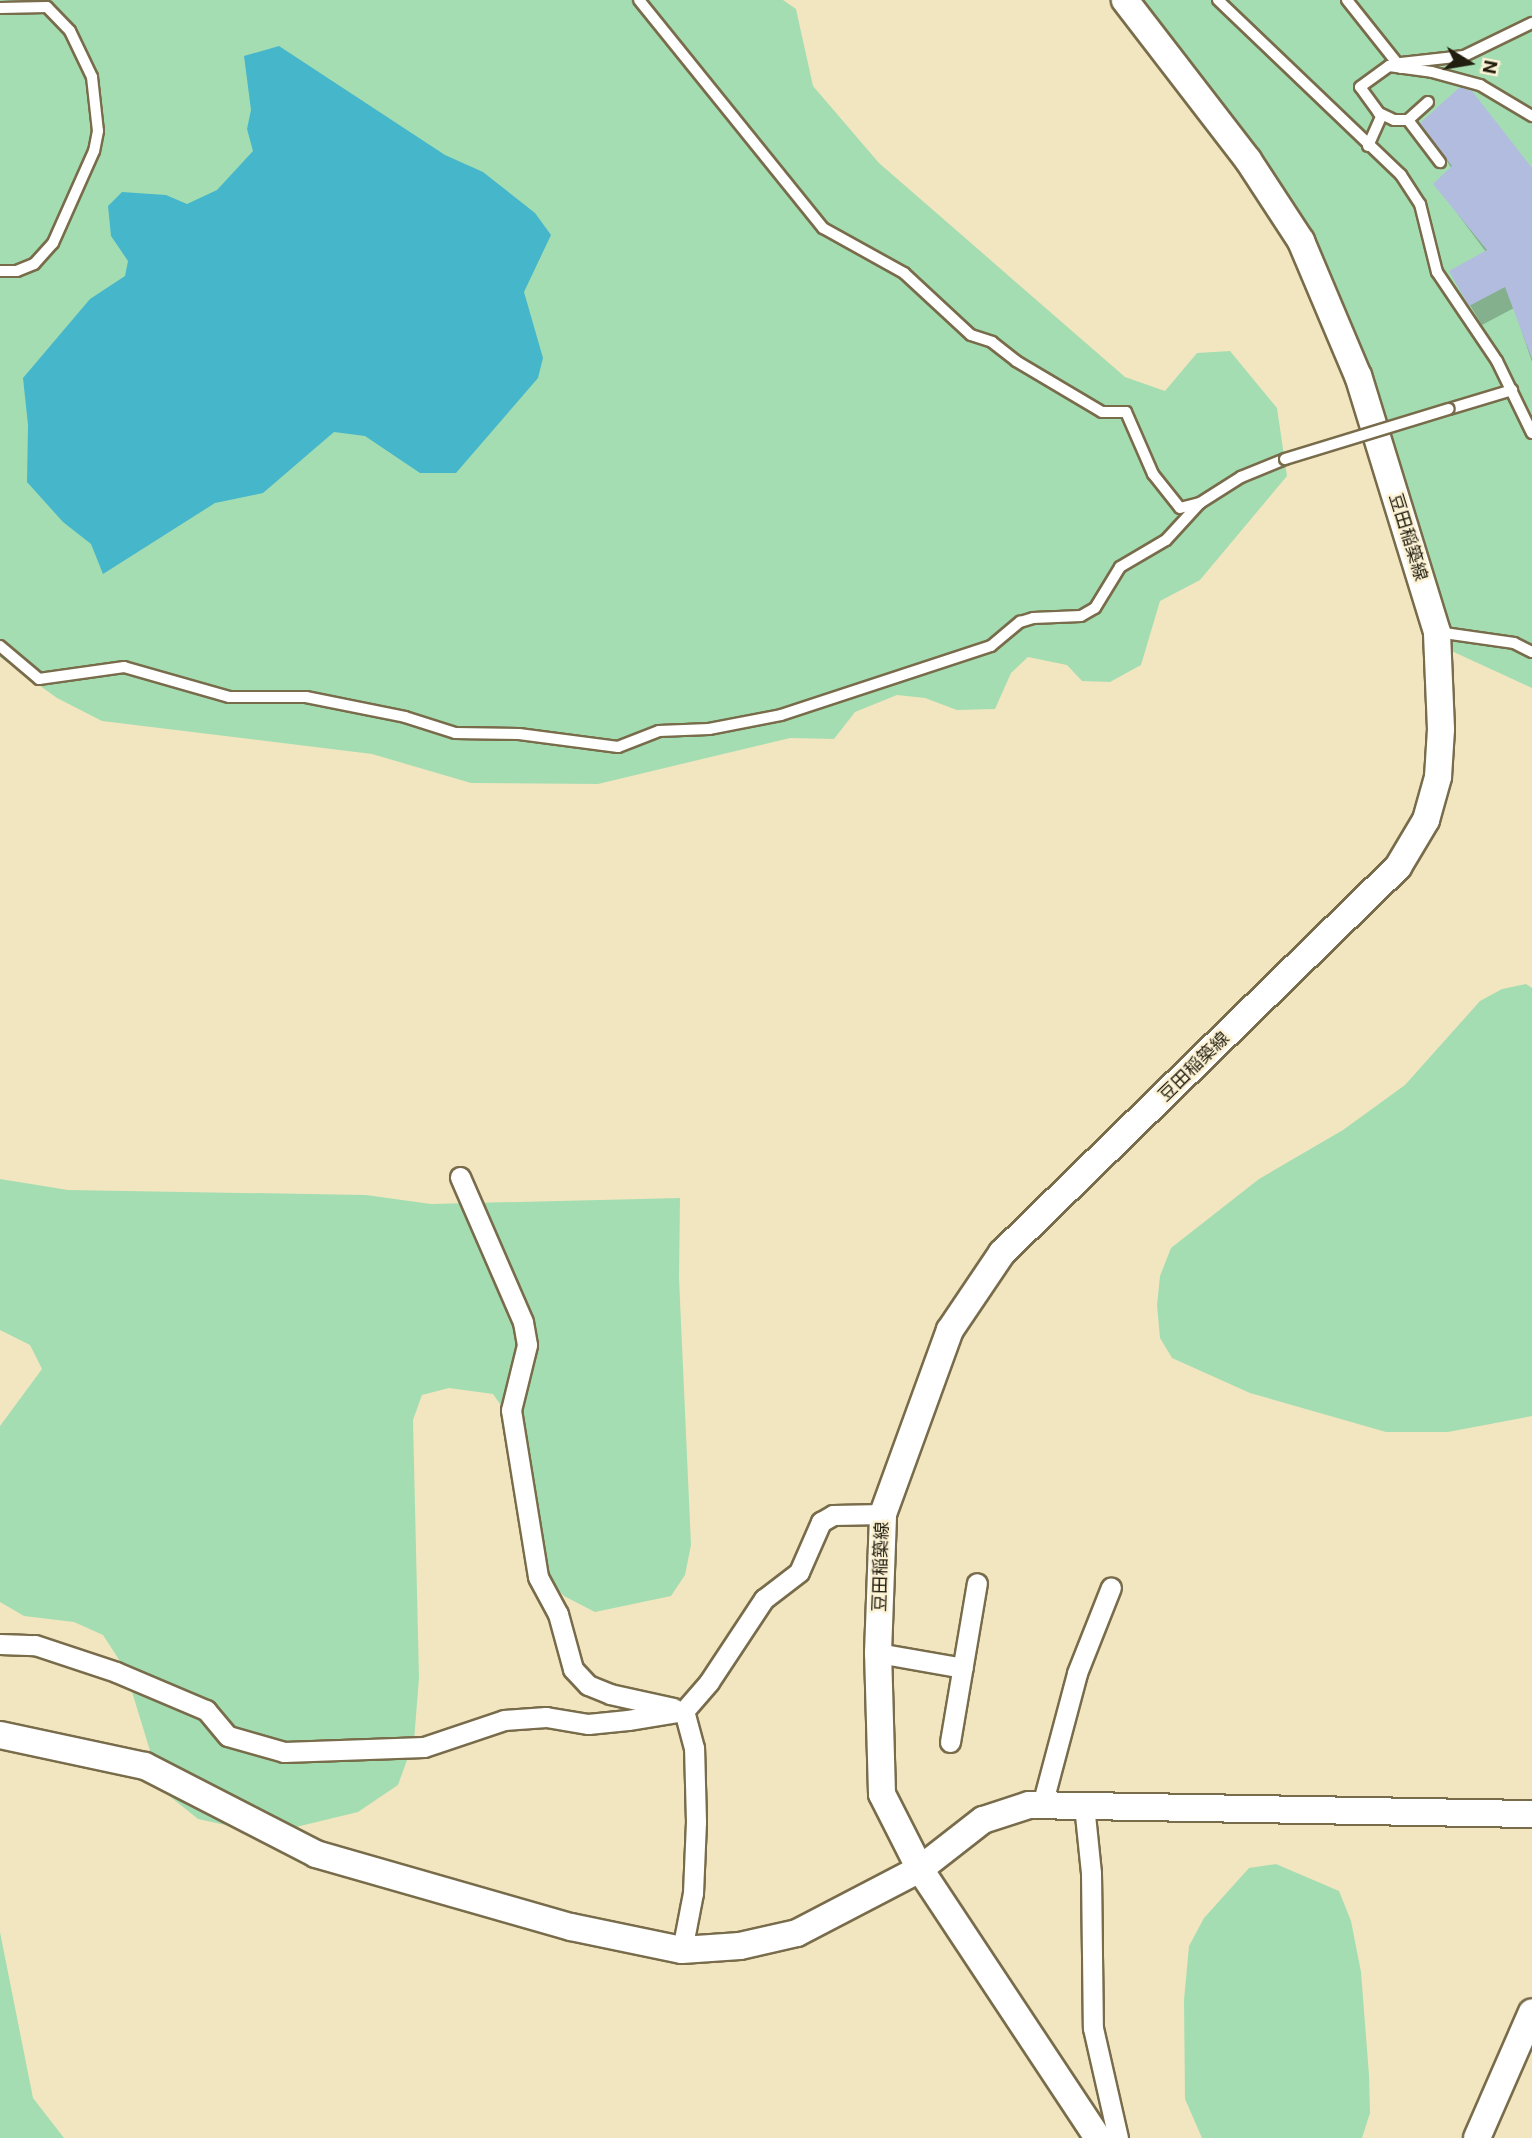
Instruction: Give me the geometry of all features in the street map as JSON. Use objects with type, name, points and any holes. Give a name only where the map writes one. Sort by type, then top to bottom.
[{"type":"main road","name":"豆田稲築線","points":[[1098,2138],[920,1869],[881,1794],[878,1653],[883,1514],[950,1330],[1002,1253],[1398,867],[1426,820],[1438,777],[1437,632],[1358,376],[1301,241],[1248,160],[1125,0]]},
{"type":"main road","points":[[0,1735],[145,1766],[316,1854],[571,1927],[682,1950],[740,1947],[797,1933],[920,1869],[983,1820],[1005,1809],[1042,1805],[1084,1805],[1532,1814]]},
{"type":"main road","points":[[1477,2138],[1532,2012]]},
{"type":"street","points":[[460,1177],[523,1322],[527,1345],[512,1410],[538,1577],[558,1614],[573,1669],[587,1685],[610,1694],[684,1711]]},
{"type":"street","points":[[0,1644],[35,1645],[116,1672],[206,1710],[228,1736],[284,1752],[424,1747],[504,1720],[554,1718],[588,1724],[684,1711],[709,1682],[764,1599],[799,1572],[821,1522],[832,1515],[883,1514]]},
{"type":"street","points":[[950,1742],[977,1583]]},
{"type":"street","points":[[1042,1805],[1077,1673],[1111,1587]]},
{"type":"street","points":[[878,1653],[962,1668]]},
{"type":"street","points":[[682,1950],[693,1894],[696,1835],[694,1748],[684,1711]]},
{"type":"street","points":[[1084,1805],[1091,1873],[1093,2028],[1118,2138]]},
{"type":"lane","points":[[639,0],[823,228],[904,273],[971,335],[992,342],[1016,361],[1102,412],[1126,412],[1165,492],[1180,508],[1200,503]]},
{"type":"lane","points":[[1218,0],[1401,175],[1420,204],[1437,272],[1513,390],[1532,433]]},
{"type":"lane","points":[[1346,0],[1400,65],[1480,85],[1532,116]]},
{"type":"lane","points":[[0,8],[45,3],[70,31],[88,66],[98,131],[94,151],[53,243],[34,264],[0,271]]},
{"type":"lane","points":[[1440,162],[1408,120],[1382,115],[1360,87],[1389,66],[1464,56],[1532,23]]},
{"type":"lane","points":[[1408,120],[1428,102]]},
{"type":"lane","points":[[1368,146],[1382,115]]},
{"type":"lane","points":[[0,646],[39,679],[124,667],[229,697],[306,697],[405,717],[455,733],[519,734],[618,747],[659,731],[709,729],[781,715],[991,646],[1020,622],[1033,618],[1081,616],[1095,608],[1120,567],[1166,540],[1200,503],[1241,477],[1284,459],[1513,390]]},
{"type":"lane","points":[[1437,632],[1514,643],[1532,652]]},
{"type":"green space","points":[[0,0],[783,0],[796,9],[813,86],[879,163],[1125,377],[1165,391],[1197,353],[1230,351],[1277,408],[1287,476],[1200,580],[1160,601],[1141,665],[1110,682],[1082,681],[1067,665],[1028,657],[1011,673],[995,709],[957,710],[925,698],[897,695],[855,712],[834,739],[790,738],[598,784],[471,783],[372,754],[102,721],[57,698],[0,657]]},
{"type":"green space","points":[[1134,0],[1532,0],[1532,688],[1445,648],[1309,238]]},
{"type":"green space","points":[[1526,984],[1532,988],[1532,1416],[1448,1432],[1386,1432],[1250,1393],[1172,1358],[1160,1338],[1157,1305],[1160,1276],[1171,1248],[1259,1179],[1343,1130],[1405,1085],[1480,1001],[1502,989]]},
{"type":"green space","points":[[0,1179],[68,1190],[366,1195],[431,1204],[680,1198],[679,1278],[691,1545],[685,1575],[671,1596],[595,1612],[564,1596],[535,1563],[507,1414],[493,1394],[449,1388],[422,1395],[413,1420],[419,1678],[414,1741],[398,1785],[358,1812],[267,1834],[198,1819],[162,1790],[125,1669],[103,1635],[74,1622],[24,1616],[0,1602],[0,1426],[42,1369],[30,1345],[0,1330]]},
{"type":"green space","points":[[1276,1864],[1339,1891],[1351,1921],[1361,1972],[1369,2075],[1370,2113],[1362,2138],[1202,2138],[1185,2099],[1184,2000],[1189,1946],[1204,1918],[1249,1868]]},
{"type":"green space","points":[[0,1932],[33,2098],[64,2138],[0,2138]]},
{"type":"water","points":[[279,46],[445,155],[483,172],[535,213],[551,235],[524,292],[543,358],[538,378],[456,473],[420,473],[365,436],[334,432],[263,493],[215,503],[103,574],[91,544],[63,522],[27,482],[28,425],[23,378],[90,299],[125,276],[128,261],[111,236],[108,206],[122,192],[166,195],[187,204],[217,190],[253,151],[247,129],[251,110],[244,56]]},
{"type":"building","points":[[1460,87],[1472,91],[1532,168],[1532,359],[1505,287],[1469,306],[1449,271],[1487,250],[1433,184],[1452,166],[1420,123]]}]
